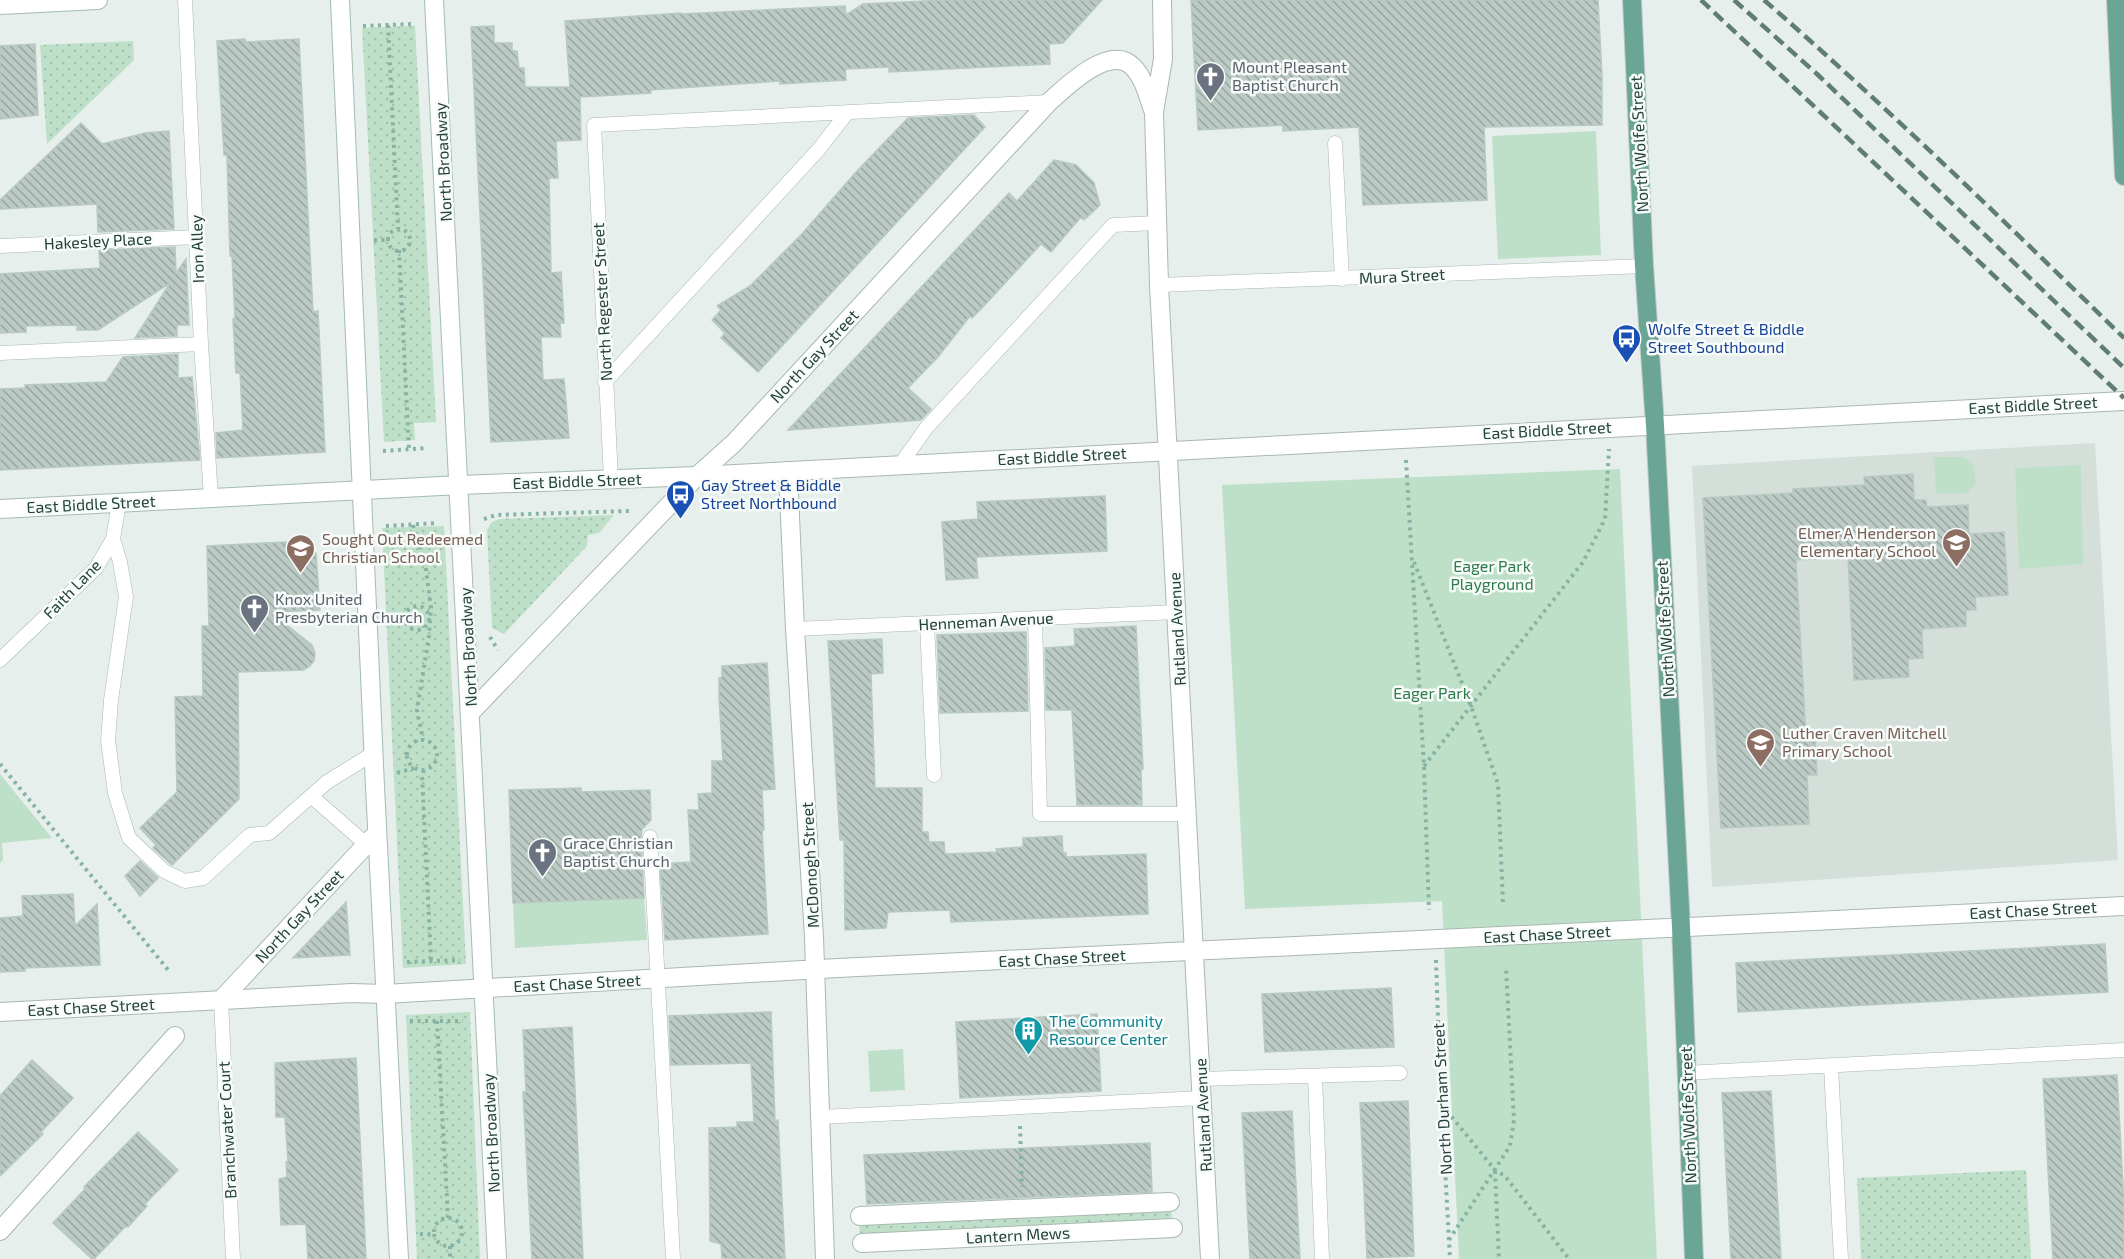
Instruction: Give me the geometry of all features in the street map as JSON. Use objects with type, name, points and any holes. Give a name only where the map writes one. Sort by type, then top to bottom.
[{"type":"main road","name":"North Wolfe Street","points":[[1632,0],[1644,266],[1656,425],[1681,927],[1694,1259]]},
{"type":"main road","points":[[2116,0],[2124,176]]},
{"type":"street","points":[[0,5],[98,0]]},
{"type":"street","points":[[340,0],[374,753],[372,838],[385,994],[399,1259]]},
{"type":"street","name":"North Broadway","points":[[434,0],[497,1259]]},
{"type":"street","name":"Rutland Avenue","points":[[1162,0],[1163,59],[1154,112],[1159,285],[1210,1259]]},
{"type":"street","name":"North Gay Street","points":[[471,712],[697,476],[734,443],[1049,102],[1084,72],[1102,63],[1119,60],[1132,66],[1142,80],[1154,112]]},
{"type":"street","name":"East Biddle Street","points":[[0,509],[460,485],[697,476],[2124,400]]},
{"type":"street","name":"McDonogh Street","points":[[788,471],[815,970],[825,1259]]},
{"type":"street","name":"North Gay Street","points":[[221,1000],[372,838]]},
{"type":"street","name":"East Chase Street","points":[[0,1012],[2124,906]]},
{"type":"street","points":[[0,1231],[174,1036]]},
{"type":"street","name":"Lantern Mews","points":[[860,1216],[1170,1202]]},
{"type":"street","name":"Lantern Mews","points":[[862,1243],[1173,1228]]},
{"type":"lane","name":"Iron Alley","points":[[185,0],[201,344],[211,498]]},
{"type":"lane","points":[[605,382],[819,149],[848,113],[1049,102]]},
{"type":"lane","name":"North Regester Street","points":[[611,479],[594,125],[848,113]]},
{"type":"lane","points":[[1335,143],[1342,279]]},
{"type":"lane","points":[[900,465],[927,427],[1113,225],[1157,223]]},
{"type":"lane","name":"Hakesley Place","points":[[0,246],[197,237]]},
{"type":"lane","name":"Mura Street","points":[[1159,285],[1644,266]]},
{"type":"lane","points":[[0,353],[201,344]]},
{"type":"lane","name":"Faith Lane","points":[[0,660],[96,568],[113,539],[119,503]]},
{"type":"lane","points":[[113,539],[120,562],[126,597],[111,700],[108,740],[115,793],[129,838],[164,871],[185,881],[203,878],[250,835],[269,833],[327,782],[374,753]]},
{"type":"lane","name":"Henneman Avenue","points":[[795,629],[1176,612]]},
{"type":"lane","points":[[1035,618],[1040,814],[1187,814]]},
{"type":"lane","points":[[927,623],[934,775]]},
{"type":"lane","points":[[311,796],[372,838]]},
{"type":"lane","points":[[650,837],[673,1259]]},
{"type":"lane","name":"Branchwater Court","points":[[221,1000],[233,1259]]},
{"type":"lane","points":[[1685,1073],[2124,1050]]},
{"type":"lane","points":[[1831,1065],[1840,1259]]},
{"type":"lane","points":[[1201,1079],[1400,1073]]},
{"type":"lane","points":[[1315,1076],[1322,1259]]},
{"type":"lane","points":[[820,1117],[1202,1098]]},
{"type":"path","points":[[358,26],[419,24]]},
{"type":"path","points":[[388,25],[398,229]]},
{"type":"path","points":[[398,229],[408,233],[410,240],[408,247],[399,250],[391,247],[388,240],[392,231],[398,229]]},
{"type":"path","points":[[373,240],[388,240]]},
{"type":"path","points":[[410,240],[418,240]]},
{"type":"path","points":[[399,250],[408,449]]},
{"type":"path","points":[[1424,767],[1583,562],[1605,519],[1610,427]]},
{"type":"path","points":[[1404,438],[1424,767],[1429,910]]},
{"type":"path","points":[[379,451],[428,448]]},
{"type":"path","points":[[622,520],[635,507]]},
{"type":"path","points":[[483,519],[496,515],[630,511]]},
{"type":"path","points":[[384,526],[442,523]]},
{"type":"path","points":[[413,525],[425,562],[431,609],[417,710],[423,740]]},
{"type":"path","points":[[1412,558],[1471,706],[1498,784],[1503,904]]},
{"type":"path","points":[[419,607],[426,610],[429,621],[425,627],[414,630],[406,624],[405,616],[408,609],[419,607]]},
{"type":"path","points":[[489,636],[497,651],[503,647]]},
{"type":"path","points":[[393,774],[414,768],[429,769],[436,762],[437,752],[432,743],[423,740],[413,742],[407,750],[407,760],[414,768]]},
{"type":"path","points":[[437,752],[445,752]]},
{"type":"path","points":[[0,764],[169,971]]},
{"type":"path","points":[[424,770],[422,775],[431,960]]},
{"type":"path","name":"North Durham Street","points":[[1435,940],[1450,1259]]},
{"type":"path","points":[[404,962],[462,960]]},
{"type":"path","points":[[1449,1240],[1510,1146],[1514,1119],[1506,968]]},
{"type":"path","points":[[437,1020],[448,1218]]},
{"type":"path","points":[[407,1022],[466,1021]]},
{"type":"path","points":[[1441,1104],[1496,1170],[1505,1176],[1569,1259]]},
{"type":"path","points":[[1019,1107],[1023,1209]]},
{"type":"path","points":[[1496,1170],[1499,1259]]},
{"type":"path","points":[[448,1218],[456,1221],[462,1228],[459,1241],[450,1246],[439,1243],[434,1235],[436,1226],[448,1218]]},
{"type":"path","points":[[416,1234],[434,1235]]},
{"type":"path","points":[[450,1246],[450,1259]]},
{"type":"shaded area","points":[[2095,443],[2118,860],[1712,887],[1692,466]]},
{"type":"green space","points":[[415,26],[436,422],[414,423],[415,440],[384,442],[362,28]]},
{"type":"green space","points":[[133,41],[134,60],[47,144],[40,45]]},
{"type":"green space","points":[[1596,131],[1601,255],[1498,259],[1492,136]]},
{"type":"green space","points":[[1934,457],[1963,457],[1974,465],[1976,483],[1967,493],[1936,494]]},
{"type":"green space","points":[[2081,465],[2083,564],[2019,569],[2015,468]]},
{"type":"green space","name":"Eager Park","points":[[1620,469],[1657,1259],[1459,1259],[1442,901],[1245,909],[1222,485]]},
{"type":"green space","points":[[614,515],[599,533],[588,535],[587,546],[504,634],[492,628],[487,530],[492,522],[499,519]]},
{"type":"green space","points":[[444,526],[466,964],[403,968],[382,528]]},
{"type":"green space","points":[[0,774],[52,838],[2,843],[3,860],[0,863]]},
{"type":"green space","points":[[644,898],[647,940],[515,948],[513,903]]},
{"type":"green space","points":[[470,1012],[480,1259],[417,1259],[406,1015]]},
{"type":"green space","points":[[903,1049],[905,1090],[870,1092],[868,1051]]},
{"type":"green space","points":[[2026,1170],[2031,1259],[1861,1259],[1857,1178]]},
{"type":"green space","points":[[1171,1205],[1172,1224],[860,1239],[859,1220]]},
{"type":"building","points":[[945,0],[1102,0],[1063,43],[1049,44],[1050,64],[889,72],[889,67],[845,69],[846,80],[780,84],[780,81],[580,97],[581,140],[556,141],[558,178],[549,178],[551,273],[561,272],[564,323],[560,323],[561,337],[541,337],[543,380],[564,379],[569,438],[491,442],[471,27],[494,26],[494,43],[512,43],[512,51],[517,51],[519,68],[524,68],[525,87],[570,87],[565,21],[845,6],[846,15],[863,4]]},
{"type":"building","points":[[1191,0],[1598,0],[1602,125],[1484,127],[1487,200],[1363,205],[1359,127],[1283,131],[1283,125],[1198,130]]},
{"type":"building","points":[[245,39],[246,42],[299,39],[313,312],[318,311],[325,452],[217,458],[216,433],[243,430],[240,373],[236,373],[227,155],[224,155],[217,41]]},
{"type":"building","points":[[35,44],[38,115],[0,119],[0,46]]},
{"type":"building","points":[[974,115],[985,127],[758,372],[721,338],[725,333],[712,320],[721,310],[717,306],[750,286],[801,235],[856,172],[908,118]]},
{"type":"building","points":[[81,123],[102,144],[145,133],[169,131],[174,229],[98,232],[97,204],[0,209],[0,200]]},
{"type":"building","points":[[1054,160],[1076,165],[1094,183],[1100,205],[1084,220],[1081,217],[1051,252],[1041,244],[982,308],[972,318],[970,316],[938,357],[908,388],[931,409],[921,420],[788,430],[1009,193],[1017,201]]},
{"type":"building","points":[[175,247],[176,273],[186,259],[189,325],[177,325],[177,336],[135,338],[170,283],[98,330],[77,330],[77,325],[26,326],[26,332],[0,333],[0,274],[100,268],[99,250]]},
{"type":"building","points":[[178,354],[178,378],[192,377],[200,460],[0,470],[0,389],[25,388],[25,385],[106,382],[123,357]]},
{"type":"building","points":[[1913,474],[1914,500],[1926,500],[1927,507],[1968,505],[1969,534],[2004,532],[2008,595],[1975,597],[1976,610],[1966,610],[1966,626],[1922,629],[1923,658],[1908,659],[1909,677],[1854,680],[1848,557],[1796,560],[1806,738],[1815,738],[1817,775],[1807,775],[1809,824],[1721,828],[1703,498],[1793,493],[1793,489],[1865,485],[1864,477]]},
{"type":"building","points":[[1105,496],[1107,551],[976,557],[978,578],[946,580],[942,522],[978,519],[977,502]]},
{"type":"building","points":[[286,542],[298,554],[316,553],[320,610],[270,612],[312,645],[315,653],[314,661],[303,670],[238,672],[239,799],[172,865],[153,848],[156,845],[140,828],[177,792],[175,697],[203,696],[202,626],[209,626],[207,546]]},
{"type":"building","points":[[1136,626],[1143,769],[1141,769],[1142,805],[1077,805],[1072,710],[1046,710],[1045,648],[1075,646],[1074,629]]},
{"type":"building","points":[[1026,632],[1028,711],[940,713],[937,635]]},
{"type":"building","points":[[882,639],[883,673],[871,674],[875,788],[922,788],[922,832],[928,832],[929,842],[944,842],[945,854],[997,852],[996,849],[1023,847],[1023,838],[1062,836],[1063,853],[1066,853],[1066,857],[1146,854],[1148,914],[951,922],[950,910],[888,912],[886,928],[845,930],[844,840],[840,840],[828,641]]},
{"type":"building","points":[[767,663],[775,789],[762,790],[768,934],[665,940],[660,864],[691,862],[688,810],[699,810],[698,794],[712,793],[712,761],[723,761],[719,698],[719,678],[722,677],[722,666]]},
{"type":"building","points":[[581,788],[581,792],[650,790],[651,820],[642,829],[641,837],[644,898],[513,903],[509,790]]},
{"type":"building","points":[[140,861],[158,878],[140,896],[125,876]]},
{"type":"building","points":[[73,894],[75,926],[97,904],[100,965],[25,968],[25,971],[0,972],[0,918],[23,916],[22,896]]},
{"type":"building","points":[[346,902],[350,955],[293,958]]},
{"type":"building","points":[[2105,944],[2108,992],[1738,1012],[1736,963]]},
{"type":"building","points":[[1391,988],[1394,1047],[1265,1052],[1262,994]]},
{"type":"building","points":[[771,1012],[775,1121],[778,1120],[785,1259],[722,1258],[721,1244],[710,1241],[709,1128],[737,1127],[737,1122],[754,1122],[751,1063],[671,1065],[669,1016]]},
{"type":"building","name":"The Community Resource Center","points":[[1097,1014],[1101,1091],[960,1098],[956,1022]]},
{"type":"building","points":[[572,1027],[583,1259],[532,1259],[523,1092],[526,1092],[523,1030]]},
{"type":"building","points":[[356,1058],[366,1259],[308,1259],[306,1224],[281,1225],[279,1179],[287,1177],[286,1162],[288,1162],[285,1117],[276,1117],[275,1063]]},
{"type":"building","points":[[32,1060],[73,1098],[41,1132],[43,1134],[0,1176],[0,1096]]},
{"type":"building","points":[[2117,1075],[2124,1205],[2124,1259],[2053,1259],[2043,1079]]},
{"type":"building","points":[[1771,1091],[1781,1259],[1731,1259],[1722,1093]]},
{"type":"building","points":[[1408,1101],[1414,1256],[1367,1258],[1360,1103]]},
{"type":"building","points":[[1292,1111],[1300,1259],[1250,1259],[1242,1113]]},
{"type":"building","points":[[138,1132],[178,1170],[145,1204],[147,1206],[128,1227],[126,1226],[92,1259],[53,1223],[85,1189],[84,1187]]},
{"type":"building","points":[[1150,1143],[1152,1192],[867,1204],[864,1155]]},
{"type":"railway","points":[[1701,0],[2124,398]]},
{"type":"railway","points":[[1734,0],[1817,74],[2124,368]]},
{"type":"railway","points":[[1764,0],[1901,124],[2124,338]]},
{"type":"place","name":"Mount Pleasant Baptist Church","points":[[1211,102]]},
{"type":"place","name":"Wolfe Street & Biddle Street Southbound","points":[[1627,364]]},
{"type":"place","name":"Gay Street & Biddle Street Northbound","points":[[680,520]]},
{"type":"place","name":"Elmer A Henderson Elementary School","points":[[1957,568]]},
{"type":"place","name":"Sought Out Redeemed Christian School","points":[[301,574]]},
{"type":"place","name":"Knox United Presbyterian Church","points":[[254,634]]},
{"type":"place","name":"Luther Craven Mitchell Primary School","points":[[1761,768]]},
{"type":"place","name":"Grace Christian Baptist Church","points":[[542,878]]},
{"type":"place","name":"The Community Resource Center","points":[[1028,1056]]},
{"type":"park label","name":"Eager Park Playground","points":[[1492,575]]}]
